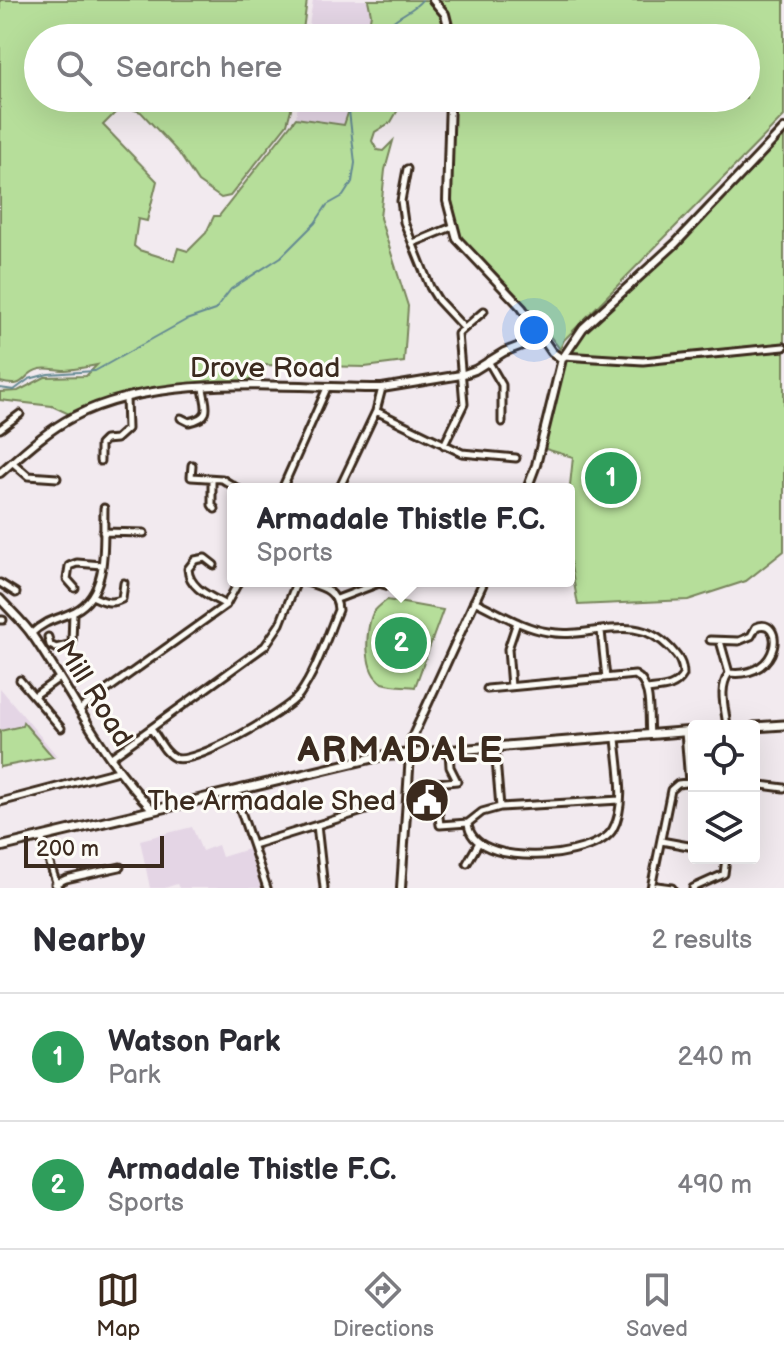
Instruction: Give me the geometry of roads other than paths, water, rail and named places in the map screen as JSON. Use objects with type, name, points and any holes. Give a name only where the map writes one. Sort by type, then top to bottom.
[{"type":"main road","points":[[760,727],[784,725]]},
{"type":"main road","points":[[0,847],[381,756],[688,732]]},
{"type":"street","points":[[434,1],[445,14],[448,24]]},
{"type":"street","points":[[450,112],[447,201],[452,227],[464,249],[522,308],[552,352],[563,358],[643,361],[784,347]]},
{"type":"street","points":[[529,483],[563,358],[583,328],[676,243],[784,129]]},
{"type":"street","points":[[407,169],[401,211],[430,287],[464,328]]},
{"type":"street","points":[[413,243],[452,227]]},
{"type":"street","points":[[444,445],[464,404],[458,334],[484,311]]},
{"type":"street","name":"Drove Road","points":[[0,473],[50,430],[74,416],[125,397],[166,389],[382,388],[461,375],[504,352],[543,337]]},
{"type":"street","points":[[488,361],[503,386],[502,422]]},
{"type":"street","points":[[181,418],[189,422],[204,416],[208,408],[203,388]]},
{"type":"street","points":[[285,483],[327,388]]},
{"type":"street","points":[[342,483],[376,411],[382,388]]},
{"type":"street","points":[[100,461],[100,445],[105,440],[116,439],[127,429],[125,397]]},
{"type":"street","points":[[376,411],[462,453],[516,458]]},
{"type":"street","points":[[0,429],[20,414]]},
{"type":"street","points":[[12,462],[28,476],[57,478]]},
{"type":"street","points":[[192,465],[191,477],[222,479],[228,483]]},
{"type":"street","points":[[212,479],[212,505],[215,509]]},
{"type":"street","points":[[31,634],[42,624],[85,605],[92,596],[102,565],[104,508]]},
{"type":"street","points":[[103,532],[144,533]]},
{"type":"street","points":[[214,565],[205,558],[195,560],[188,569],[188,578],[198,589],[226,605]]},
{"type":"street","points":[[75,588],[67,579],[69,566],[77,563],[102,565]]},
{"type":"street","points":[[0,583],[16,593]]},
{"type":"street","points":[[92,596],[115,603],[122,599],[124,583]]},
{"type":"street","points":[[79,710],[226,605],[236,587]]},
{"type":"street","points":[[109,758],[265,646],[280,624],[297,587]]},
{"type":"street","points":[[151,729],[166,751],[186,760],[280,713],[297,698],[311,677],[338,610],[337,599],[331,591],[319,587]]},
{"type":"street","points":[[337,599],[368,587]]},
{"type":"street","points":[[401,888],[411,740],[481,587]]},
{"type":"street","name":"Mill Road","points":[[0,599],[31,634],[118,771],[153,810]]},
{"type":"street","points":[[474,601],[517,622],[556,634],[633,628],[645,630],[661,639],[680,659],[683,675],[670,687],[646,690]]},
{"type":"street","points":[[48,637],[50,645],[56,648],[72,644],[73,612]]},
{"type":"street","points":[[511,687],[508,649],[517,622]]},
{"type":"street","points":[[710,640],[739,641],[751,636],[756,627],[765,625],[774,627],[780,636],[781,647],[777,655],[756,671],[746,675],[729,673]]},
{"type":"street","points":[[601,631],[606,678]]},
{"type":"street","points":[[720,641],[729,673],[723,692],[726,720]]},
{"type":"street","points":[[487,689],[635,675],[644,682],[650,735]]},
{"type":"street","points":[[34,696],[59,678]]},
{"type":"street","points":[[20,680],[61,728]]},
{"type":"street","points":[[468,823],[471,835],[478,844],[510,854],[571,852],[602,840],[612,832],[619,813],[616,738]]},
{"type":"street","points":[[495,748],[500,807]]},
{"type":"street","points":[[425,784],[457,781],[450,767],[449,751]]},
{"type":"street","points":[[0,802],[118,771]]},
{"type":"street","points":[[672,888],[654,887],[671,790],[678,784],[688,783]]},
{"type":"street","points":[[760,785],[784,788]]},
{"type":"street","points":[[233,790],[267,888]]},
{"type":"street","points":[[438,809],[440,825],[468,823],[482,812],[500,807],[620,800]]},
{"type":"street","points":[[253,845],[382,805]]},
{"type":"street","points":[[317,825],[324,888]]},
{"type":"street","points":[[41,837],[57,886],[66,879],[120,867]]},
{"type":"street","points":[[661,841],[688,844]]},
{"type":"street","points":[[467,863],[478,844]]},
{"type":"street","points":[[693,888],[724,874],[725,864]]},
{"type":"waterway","points":[[391,24],[422,0]]},
{"type":"waterway","points":[[0,388],[14,390],[29,379],[48,374],[95,371],[186,320],[215,310],[231,289],[281,257],[315,223],[327,205],[343,196],[352,182],[355,163],[349,112]]},
{"type":"place","name":"Watson Park","points":[[611,478]]},
{"type":"place","name":"Armadale Thistle F.C.","points":[[401,643]]},
{"type":"place","name":"The Armadale Shed","points":[[427,800]]},
{"type":"district","name":"ARMADALE","points":[[401,749]]}]
